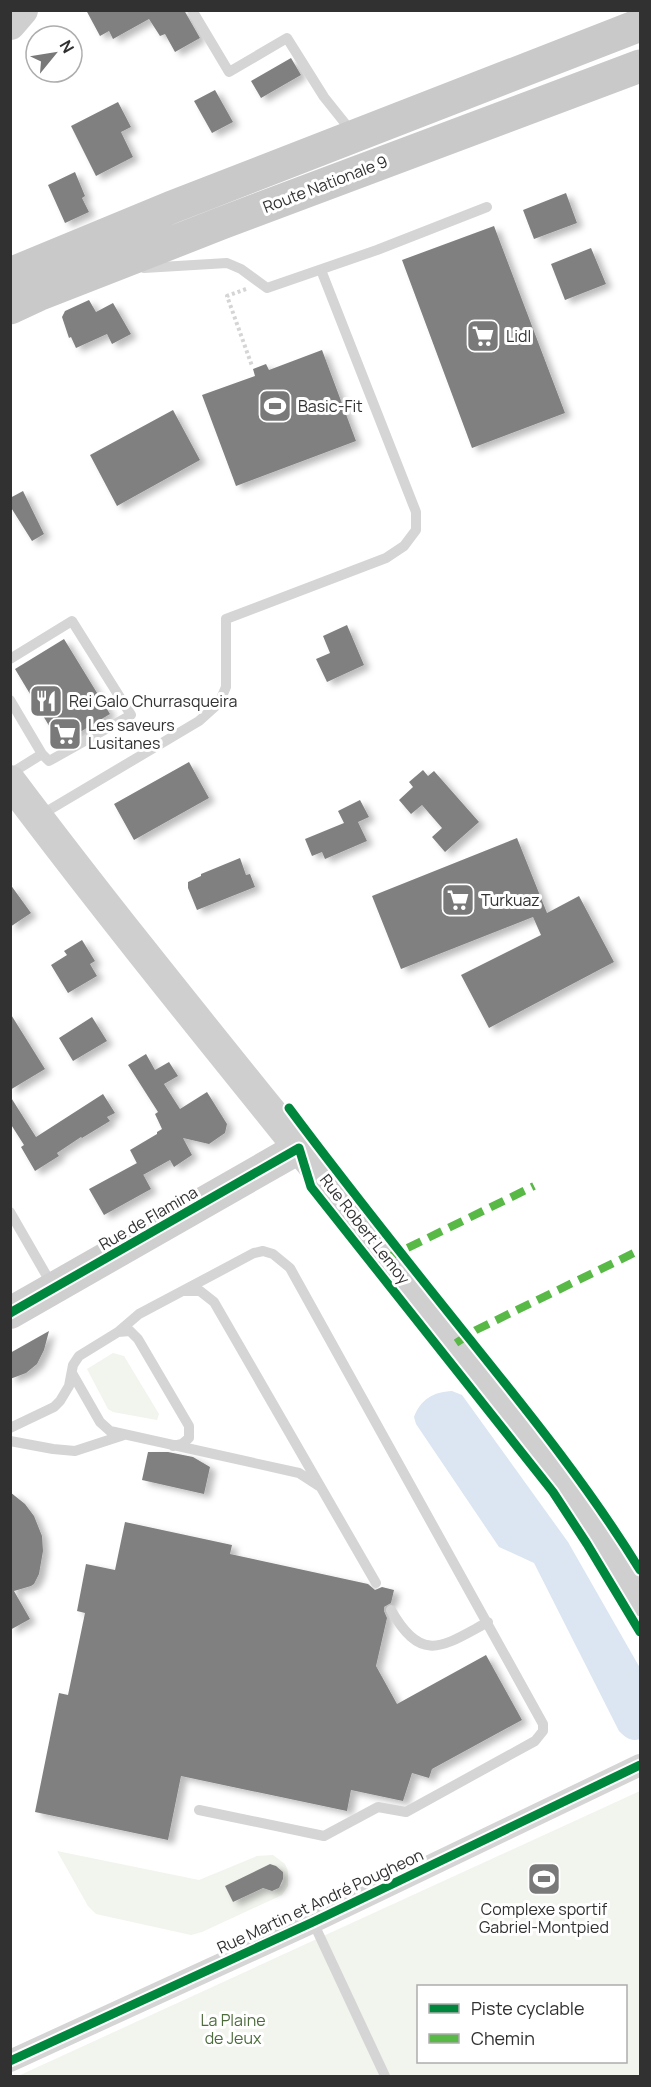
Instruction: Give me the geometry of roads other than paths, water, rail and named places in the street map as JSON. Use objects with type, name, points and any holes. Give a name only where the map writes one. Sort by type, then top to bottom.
[{"type":"main road","points":[[10,24],[22,10]]},
{"type":"main road","points":[[10,274],[161,211],[640,25]]},
{"type":"main road","name":"Route Nationale 9","points":[[10,308],[222,223],[640,66]]},
{"type":"main road","name":"Rue Robert Lemoy","points":[[10,781],[108,911],[456,1343],[636,1581]]},
{"type":"main road","name":"Rue de Flamina","points":[[10,1313],[299,1148]]},
{"type":"street","name":"Rue Martin et André Pougheon","points":[[10,2061],[313,1922],[640,1765]]},
{"type":"lane","points":[[192,10],[229,72],[287,38],[324,97],[354,135]]},
{"type":"lane","points":[[85,277],[157,266],[227,263],[241,269],[267,288],[487,207]]},
{"type":"lane","points":[[37,817],[199,721],[219,704],[226,687],[226,619],[387,558],[404,546],[416,530],[416,512],[321,270]]},
{"type":"lane","points":[[10,659],[72,621],[131,715],[49,761],[10,700]]},
{"type":"lane","points":[[10,774],[42,753]]},
{"type":"lane","points":[[10,1212],[25,1234],[54,1289]]},
{"type":"lane","points":[[10,1428],[54,1407],[69,1386],[75,1360],[118,1332],[139,1314],[254,1253],[263,1251],[273,1254],[290,1268],[541,1718],[543,1731],[535,1741],[406,1812],[378,1807],[324,1836],[199,1810]]},
{"type":"lane","points":[[180,1292],[192,1289],[200,1291],[214,1302],[376,1583]]},
{"type":"lane","points":[[118,1332],[130,1331],[138,1339],[189,1426],[189,1438],[182,1444],[173,1446]]},
{"type":"lane","points":[[72,1372],[104,1428],[125,1435],[299,1473],[310,1479],[327,1495]]},
{"type":"lane","points":[[10,1441],[75,1451],[125,1435]]},
{"type":"lane","points":[[391,1610],[408,1636],[419,1643],[432,1646],[446,1645],[488,1622]]},
{"type":"lane","points":[[313,1922],[385,2076]]},
{"type":"place","name":"Lidl","points":[[483,336]]},
{"type":"place","name":"Basic-Fit","points":[[275,406]]},
{"type":"place","name":"Rei Galo Churrasqueira","points":[[46,701]]},
{"type":"place","name":"Les saveurs Lusitanes","points":[[65,734]]},
{"type":"place","name":"Turkuaz","points":[[458,900]]},
{"type":"place","name":"Complexe sportif Gabriel-Montpied","points":[[544,1879]]},
{"type":"park label","name":"La Plaine de Jeux","points":[[233,2029]]}]
